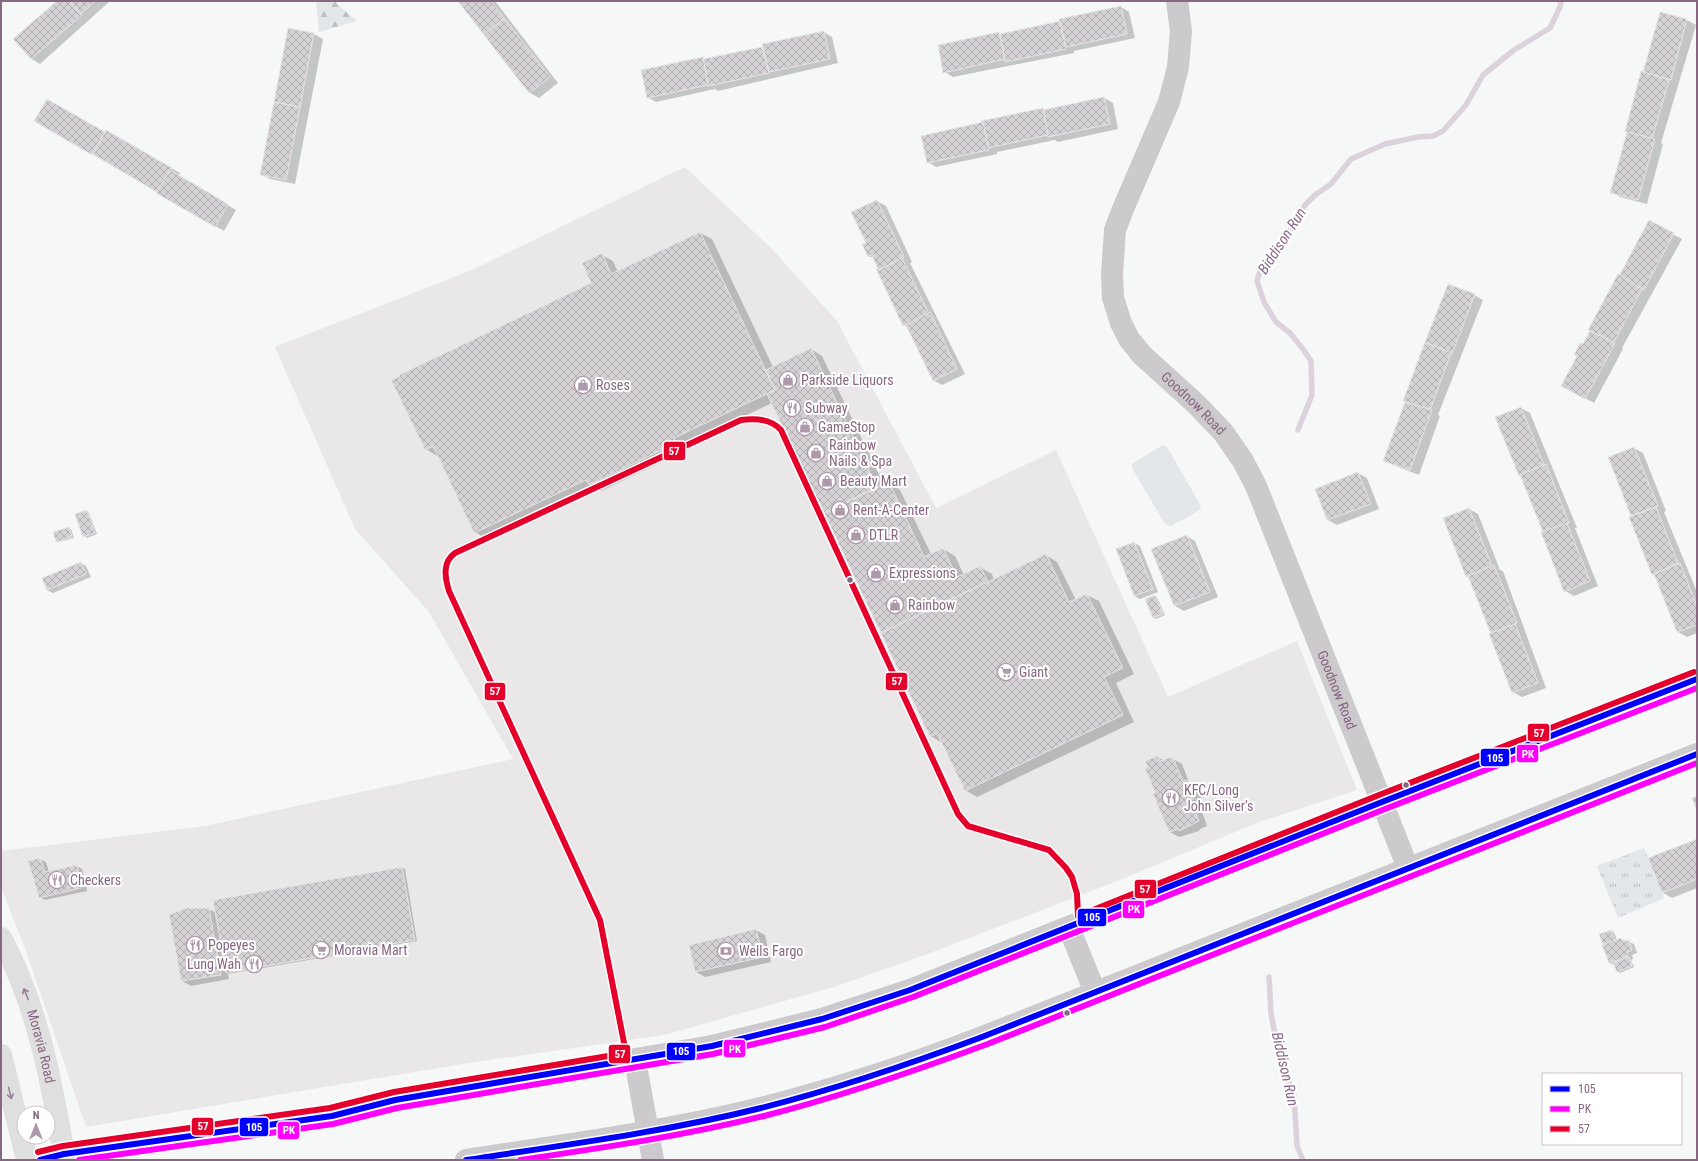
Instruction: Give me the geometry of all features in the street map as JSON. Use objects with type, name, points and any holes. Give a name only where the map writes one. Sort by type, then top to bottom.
[{"type":"main road","name":"Moravia Road","points":[[1,938],[10,954],[30,1005],[36,1025],[42,1046],[65,1157]]},
{"type":"main road","points":[[1,1055],[27,1160]]},
{"type":"main road","points":[[40,1160],[65,1157]]},
{"type":"street","name":"Goodnow Road","points":[[1177,1],[1181,31],[1178,67],[1168,102],[1115,230],[1112,272],[1115,307],[1129,339],[1142,355],[1195,403],[1223,432],[1243,461],[1256,486],[1408,868]]},
{"type":"street","points":[[65,1157],[332,1116],[395,1100],[712,1046],[822,1018],[910,990],[1069,928],[1382,802],[1697,679]]},
{"type":"street","points":[[466,1160],[648,1131],[760,1108],[855,1082],[963,1045],[1697,754]]},
{"type":"street","points":[[1069,928],[1095,992]]},
{"type":"street","points":[[635,1060],[653,1160]]},
{"type":"shaded area","points":[[685,167],[772,249],[837,321],[936,508],[1056,450],[1168,697],[1297,641],[1357,790],[1259,822],[1115,882],[922,956],[834,987],[664,1035],[462,1064],[86,1127],[26,951],[1,887],[1,851],[205,826],[513,759],[429,612],[355,529],[275,347],[472,270]]},
{"type":"green space","points":[[316,1],[337,1],[336,3],[357,21],[319,32]]},
{"type":"green space","points":[[1163,445],[1167,447],[1201,506],[1200,510],[1171,526],[1165,524],[1132,468],[1132,464]]},
{"type":"green space","points":[[1644,848],[1664,898],[1618,918],[1597,866]]},
{"type":"building","points":[[57,1],[69,1],[82,15],[31,59],[13,39]]},
{"type":"building","points":[[69,1],[95,1],[81,14]]},
{"type":"building","points":[[458,1],[491,1],[504,18],[484,35]]},
{"type":"building","points":[[1121,6],[1127,34],[1066,47],[1059,19]]},
{"type":"building","points":[[1660,12],[1687,19],[1671,80],[1643,73]]},
{"type":"building","points":[[504,18],[550,77],[529,93],[484,35]]},
{"type":"building","points":[[1060,21],[1066,49],[1005,62],[1000,34]]},
{"type":"building","points":[[288,28],[314,33],[300,107],[274,102]]},
{"type":"building","points":[[824,31],[830,59],[769,72],[762,44]]},
{"type":"building","points":[[999,32],[1005,59],[943,73],[938,45]]},
{"type":"building","points":[[762,47],[769,73],[708,86],[703,59]]},
{"type":"building","points":[[703,57],[708,85],[647,98],[641,70]]},
{"type":"building","points":[[1641,71],[1669,80],[1652,139],[1625,132]]},
{"type":"building","points":[[1104,97],[1110,124],[1048,137],[1043,110]]},
{"type":"building","points":[[47,99],[105,132],[92,155],[34,121]]},
{"type":"building","points":[[274,102],[300,107],[286,180],[260,175]]},
{"type":"building","points":[[1043,108],[1048,135],[988,148],[981,121]]},
{"type":"building","points":[[983,122],[989,150],[927,163],[921,136]]},
{"type":"building","points":[[106,130],[172,168],[157,192],[93,154]]},
{"type":"building","points":[[1627,132],[1655,139],[1638,200],[1610,193]]},
{"type":"building","points":[[170,170],[228,204],[215,227],[156,193]]},
{"type":"building","points":[[877,200],[904,257],[877,271],[876,269],[878,269],[872,255],[868,257],[862,244],[866,243],[851,212]]},
{"type":"building","points":[[1649,220],[1674,233],[1644,290],[1619,276]]},
{"type":"building","name":"Roses","points":[[700,232],[775,390],[674,438],[676,443],[589,485],[586,480],[474,533],[433,446],[425,450],[391,380],[591,283],[582,263],[602,253],[611,274]]},
{"type":"building","points":[[902,258],[929,314],[903,326],[877,271]]},
{"type":"building","points":[[1618,274],[1642,289],[1614,342],[1588,330]]},
{"type":"building","points":[[1448,284],[1475,294],[1452,354],[1425,342]]},
{"type":"building","points":[[930,312],[957,369],[933,381],[906,325]]},
{"type":"building","points":[[1590,331],[1615,343],[1585,399],[1561,386],[1577,356],[1574,355],[1580,343],[1583,344]]},
{"type":"building","points":[[1425,342],[1451,353],[1430,410],[1403,401]]},
{"type":"building","points":[[811,348],[877,487],[824,513],[767,394],[775,390],[766,370]]},
{"type":"building","points":[[1405,402],[1432,410],[1410,470],[1383,461]]},
{"type":"building","points":[[1521,407],[1544,465],[1519,476],[1495,417]]},
{"type":"building","points":[[1634,447],[1658,506],[1631,516],[1608,457]]},
{"type":"building","points":[[1546,464],[1569,523],[1543,532],[1520,475]]},
{"type":"building","points":[[1358,472],[1371,504],[1327,520],[1315,489]]},
{"type":"building","points":[[889,482],[924,557],[943,548],[957,577],[980,566],[988,582],[881,633],[824,513]]},
{"type":"building","points":[[1656,507],[1678,563],[1652,575],[1629,517]]},
{"type":"building","points":[[1469,508],[1492,566],[1466,577],[1443,518]]},
{"type":"building","points":[[87,510],[95,533],[83,537],[75,514]]},
{"type":"building","points":[[1567,523],[1590,581],[1564,592],[1541,532]]},
{"type":"building","points":[[69,527],[72,537],[56,542],[53,532]]},
{"type":"building","points":[[1187,535],[1210,592],[1174,606],[1151,549]]},
{"type":"building","points":[[1134,542],[1153,589],[1134,596],[1116,549]]},
{"type":"building","name":"Giant","points":[[1046,554],[1069,602],[1087,594],[1123,668],[1104,677],[1123,715],[965,791],[937,733],[930,737],[881,633]]},
{"type":"building","points":[[81,562],[86,574],[47,590],[42,578]]},
{"type":"building","points":[[1680,563],[1697,606],[1697,625],[1677,632],[1654,574]]},
{"type":"building","points":[[1494,565],[1517,623],[1491,634],[1468,576]]},
{"type":"building","points":[[1155,595],[1163,614],[1153,618],[1145,599]]},
{"type":"building","points":[[1515,624],[1538,683],[1512,693],[1489,634]]},
{"type":"building","points":[[1158,756],[1160,761],[1171,757],[1173,758],[1183,781],[1188,780],[1195,798],[1191,801],[1199,821],[1179,831],[1178,829],[1169,832],[1153,794],[1155,792],[1145,769],[1148,767],[1145,761]]},
{"type":"building","points":[[1697,796],[1697,811],[1692,798]]},
{"type":"building","points":[[1697,839],[1697,879],[1662,893],[1648,858]]},
{"type":"building","name":"Checkers","points":[[40,858],[45,872],[77,865],[81,888],[39,898],[28,861]]},
{"type":"building","points":[[402,867],[415,940],[226,973],[213,900]]},
{"type":"building","name":"Popeyes","points":[[186,908],[209,908],[221,975],[181,981],[169,915]]},
{"type":"building","name":"Wells Fargo","points":[[756,929],[763,957],[695,972],[689,945]]},
{"type":"building","points":[[1611,930],[1615,940],[1603,945],[1599,934]]},
{"type":"building","points":[[1621,938],[1623,942],[1629,940],[1632,950],[1627,952],[1628,956],[1609,963],[1602,945]]},
{"type":"building","points":[[1629,957],[1632,966],[1617,972],[1613,963]]},
{"type":"waterway","name":"Biddison Run","points":[[1298,430],[1312,395],[1311,361],[1290,333],[1276,322],[1264,302],[1257,281],[1260,271],[1284,240],[1305,205],[1315,195],[1331,184],[1351,159],[1385,144],[1418,137],[1433,136],[1443,131],[1466,105],[1483,75],[1514,50],[1550,28],[1560,7],[1561,1]]},
{"type":"waterway","name":"Biddison Run","points":[[1269,977],[1271,1013],[1277,1046],[1294,1096],[1297,1146],[1303,1160]]},
{"type":"transit line","name":"57","points":[[38,1152],[63,1146],[330,1108],[394,1092],[626,1053],[600,920],[449,591],[446,581],[446,566],[448,561],[455,553],[741,420],[752,419],[768,421],[781,430],[958,814],[968,826],[1049,850],[1066,868],[1072,877],[1077,894],[1078,916],[1379,795],[1694,672]]},
{"type":"transit line","name":"105","points":[[40,1160],[64,1154],[332,1116],[395,1100],[712,1046],[822,1019],[910,990],[1382,802],[1697,679]]},
{"type":"transit line","name":"PK","points":[[79,1160],[333,1124],[397,1108],[713,1054],[825,1027],[913,997],[1385,809],[1697,688]]},
{"type":"transit line","name":"105","points":[[466,1160],[614,1137],[725,1117],[817,1093],[873,1076],[982,1037],[1697,754]]},
{"type":"transit line","name":"PK","points":[[520,1160],[703,1130],[820,1101],[903,1074],[985,1045],[1697,763]]},
{"type":"place","name":"Parkside Liquors","points":[[788,380]]},
{"type":"place","name":"Roses","points":[[583,385]]},
{"type":"place","name":"Subway","points":[[792,408]]},
{"type":"place","name":"GameStop","points":[[805,427]]},
{"type":"place","name":"Rainbow Nails & Spa","points":[[816,453]]},
{"type":"place","name":"Beauty Mart","points":[[827,481]]},
{"type":"place","name":"Rent-A-Center","points":[[840,510]]},
{"type":"place","name":"DTLR","points":[[856,535]]},
{"type":"place","name":"Expressions","points":[[876,573]]},
{"type":"place","name":"Rainbow","points":[[895,605]]},
{"type":"place","name":"Giant","points":[[1006,672]]},
{"type":"place","name":"KFC/Long John Silver’s","points":[[1171,798]]},
{"type":"place","name":"Checkers","points":[[57,880]]},
{"type":"place","name":"Popeyes","points":[[195,945]]},
{"type":"place","name":"Moravia Mart","points":[[321,950]]},
{"type":"place","name":"Wells Fargo","points":[[726,951]]},
{"type":"place","name":"Lung Wah","points":[[254,964]]}]
